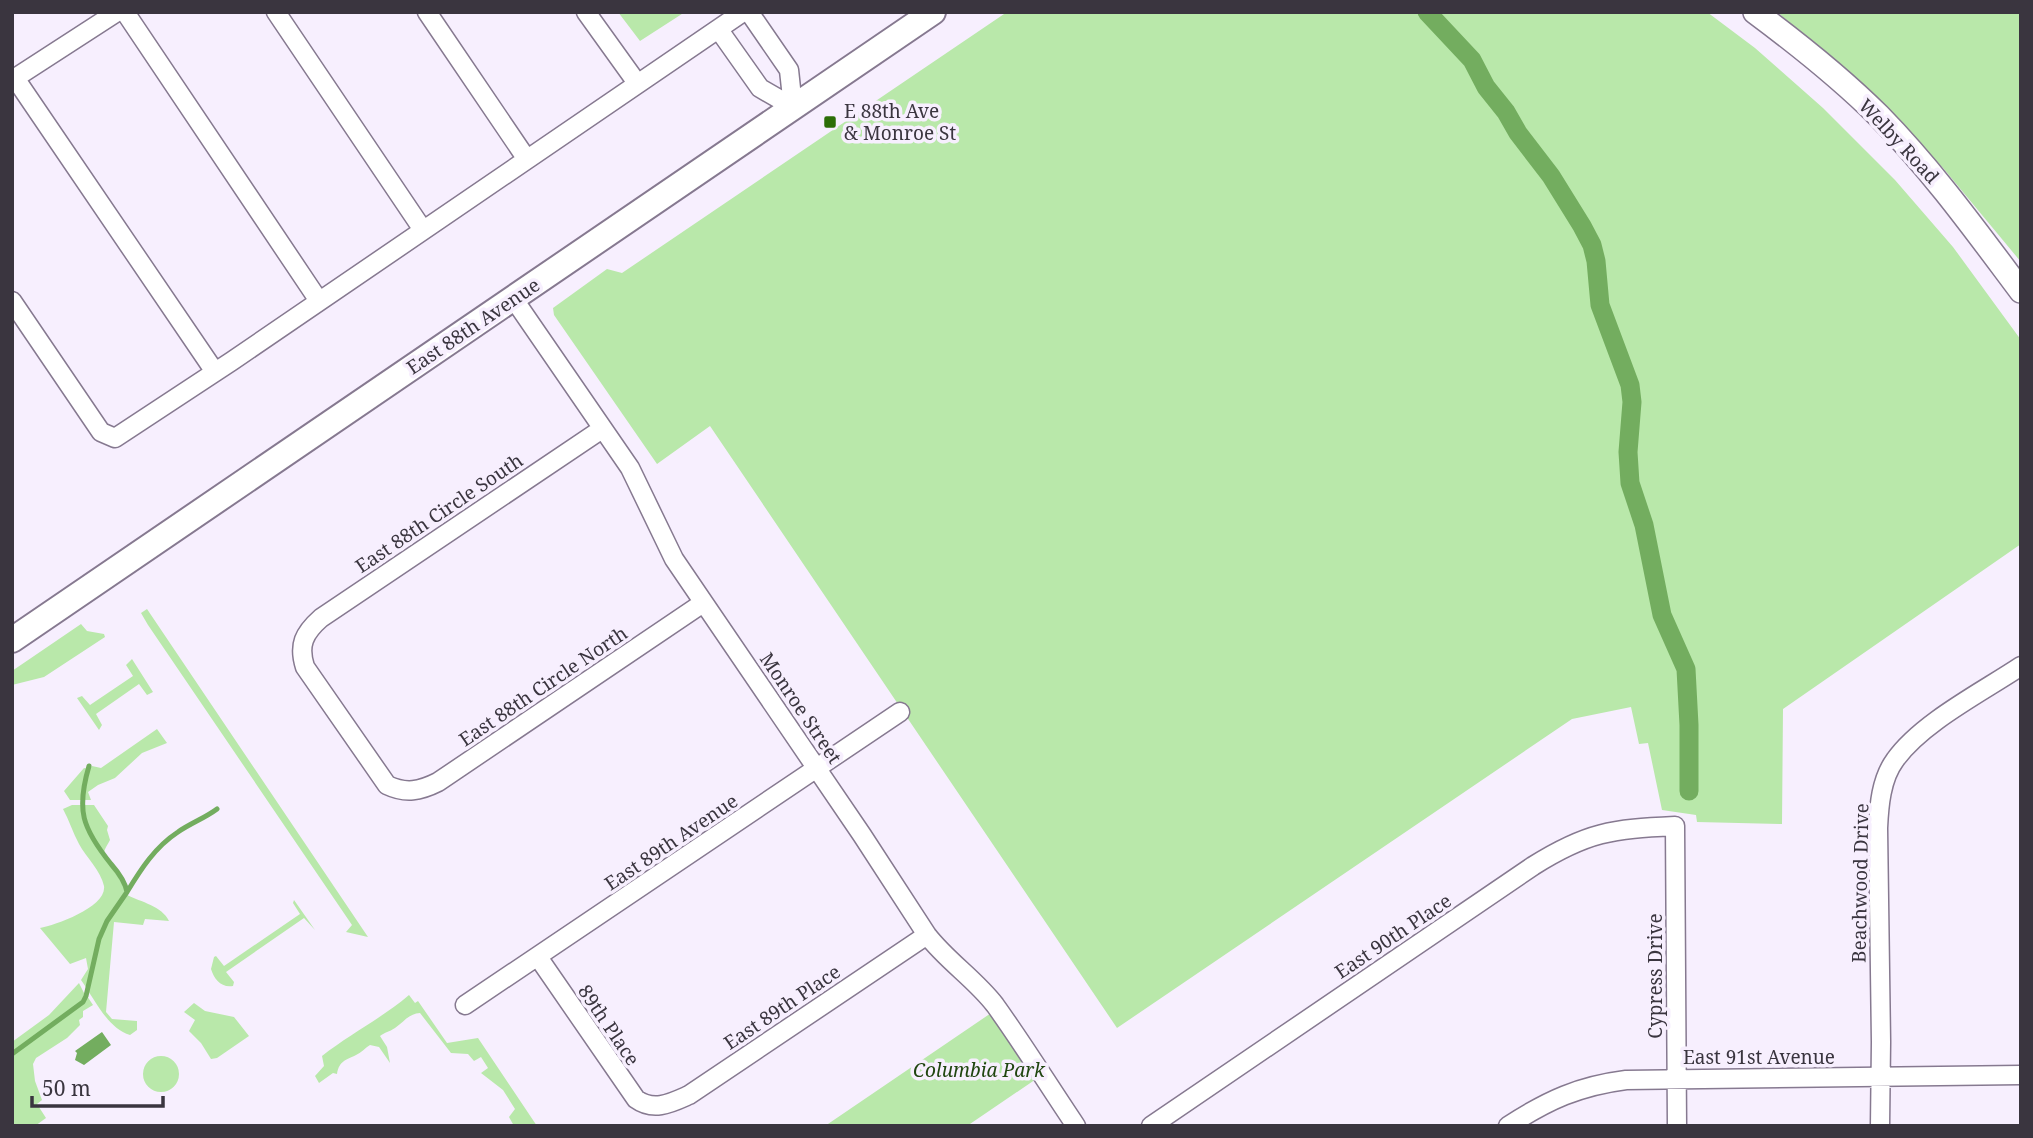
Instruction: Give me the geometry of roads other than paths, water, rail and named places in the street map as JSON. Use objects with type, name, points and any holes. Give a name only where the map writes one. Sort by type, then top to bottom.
[{"type":"main road","name":"East 88th Avenue","points":[[12,639],[933,12]]},
{"type":"street","points":[[117,12],[14,79],[215,372]]},
{"type":"street","points":[[125,12],[319,301]]},
{"type":"street","points":[[276,12],[423,230]]},
{"type":"street","points":[[427,12],[526,158]]},
{"type":"street","points":[[586,12],[637,83]]},
{"type":"street","points":[[12,302],[102,432],[115,438],[743,12]]},
{"type":"street","points":[[749,12],[789,70],[793,107]]},
{"type":"street","name":"Welby Road","points":[[1755,12],[1803,48],[1878,115],[1953,200],[2021,292]]},
{"type":"street","points":[[719,30],[760,88],[793,107]]},
{"type":"street","name":"Monroe Street","points":[[513,298],[630,468],[674,559],[928,935],[939,951],[994,1004],[1076,1126]]},
{"type":"street","name":"East 88th Circle South","points":[[402,790],[387,785],[377,774],[305,667],[300,654],[307,631],[321,618],[602,429]]},
{"type":"street","name":"East 88th Circle North","points":[[402,790],[421,790],[438,782],[703,603]]},
{"type":"street","name":"Beachwood Drive","points":[[1880,1126],[1878,828],[1879,808],[1888,773],[1894,761],[1914,738],[2021,666]]},
{"type":"street","name":"East 89th Avenue","points":[[466,1005],[900,712]]},
{"type":"street","name":"Cypress Drive","points":[[1675,826],[1677,1126]]},
{"type":"street","name":"East 90th Place","points":[[1151,1126],[1568,844],[1585,837],[1621,829],[1675,826]]},
{"type":"street","name":"East 89th Place","points":[[655,1107],[670,1104],[689,1095],[928,935]]},
{"type":"street","name":"89th Place","points":[[538,957],[636,1099],[642,1104],[655,1107]]},
{"type":"street","name":"East 91st Avenue","points":[[1508,1126],[1538,1106],[1579,1089],[1626,1080],[1676,1077],[1880,1078],[2021,1075]]},
{"type":"waterway","points":[[1427,12],[1472,60],[1486,87],[1551,176],[1592,245],[1600,305],[1630,385],[1630,483],[1644,525],[1662,615],[1686,669],[1689,791]]},
{"type":"waterway","points":[[12,1054],[83,1002],[99,939],[107,921],[127,892],[121,877],[93,840],[84,818],[83,795],[89,766]]},
{"type":"waterway","points":[[127,892],[162,844],[217,809]]},
{"type":"place","name":"E 88th Ave & Monroe St","points":[[830,122]]},
{"type":"park label","name":"Columbia Park","points":[[979,1070]]}]
